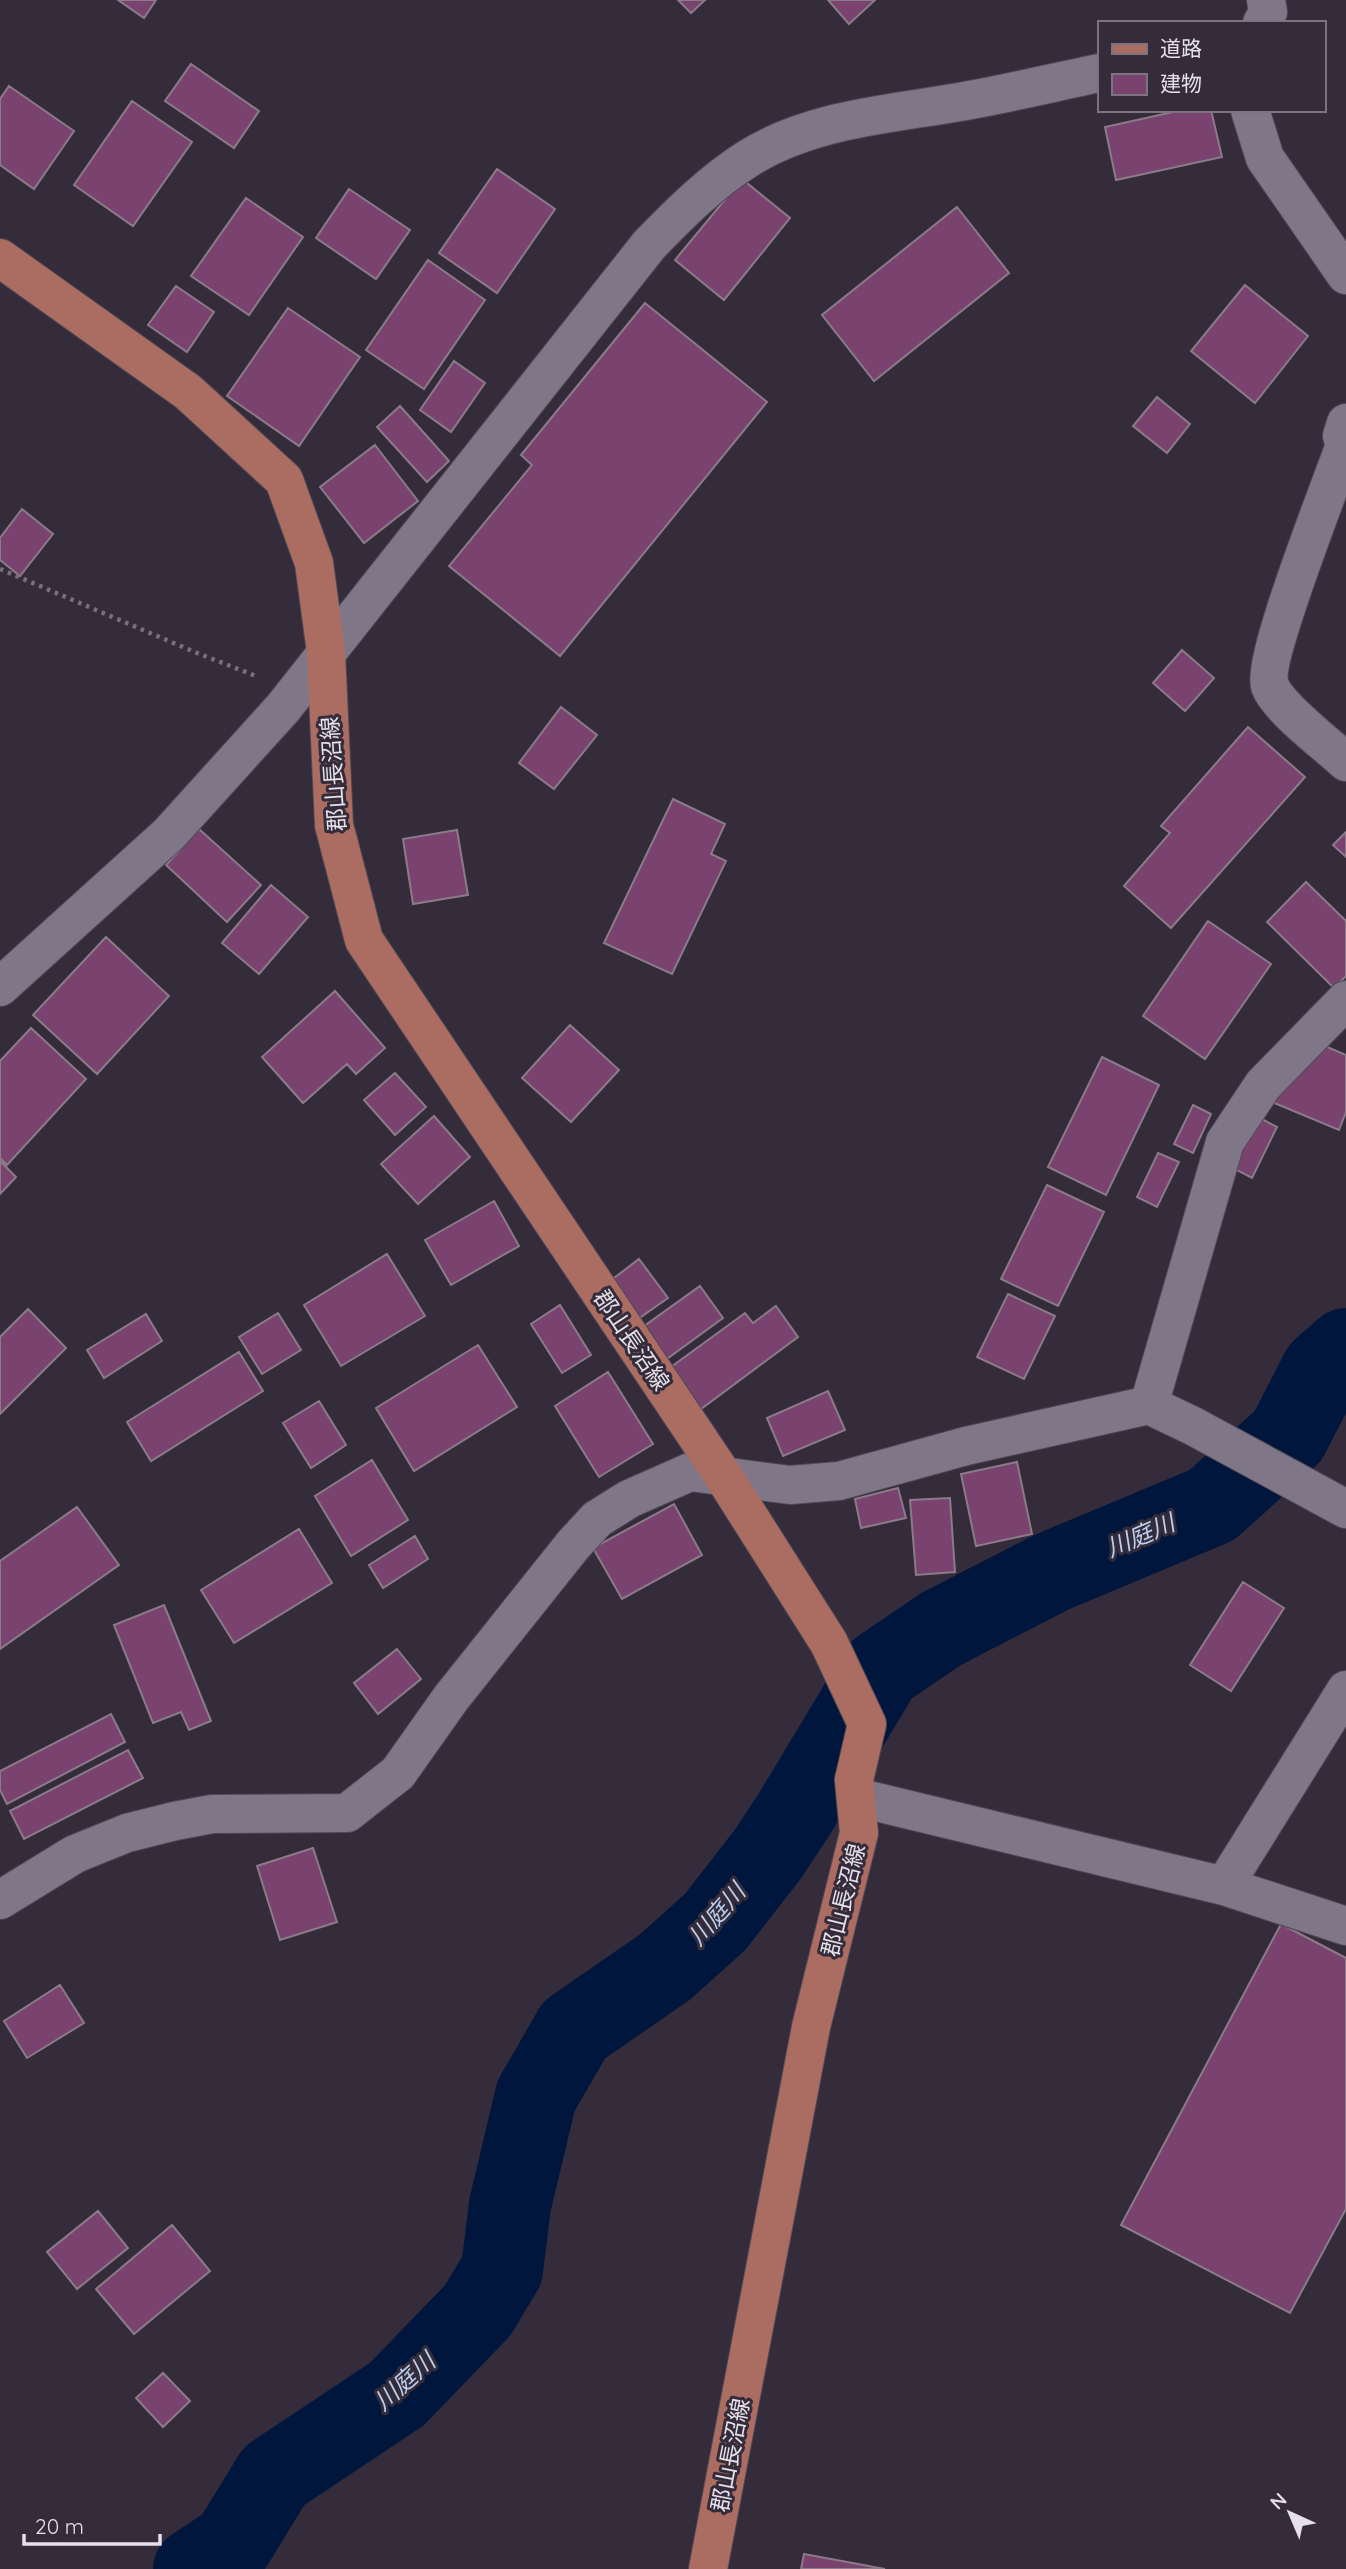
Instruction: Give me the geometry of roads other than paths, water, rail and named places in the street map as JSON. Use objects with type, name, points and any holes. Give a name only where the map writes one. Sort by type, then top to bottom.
[{"type":"main road","name":"郡山長沼線","points":[[0,258],[188,392],[284,480],[314,563],[326,652],[334,825],[364,940],[724,1477],[828,1643],[867,1724],[855,1788],[859,1833],[811,2027],[708,2569]]},
{"type":"street","points":[[1263,21],[1268,12],[1266,0]]},
{"type":"street","points":[[0,987],[169,834],[296,691],[649,245],[696,197],[750,158],[809,131],[1098,73]]},
{"type":"street","points":[[1251,112],[1265,158],[1346,275]]},
{"type":"street","points":[[1346,423],[1342,436],[1345,445],[1270,663],[1270,685],[1285,707],[1346,762]]},
{"type":"street","points":[[1149,1405],[1224,1142],[1263,1085],[1346,1000]]},
{"type":"street","points":[[0,1900],[75,1854],[127,1833],[212,1814],[347,1813],[398,1773],[452,1698],[572,1545],[597,1518],[629,1499],[690,1472],[790,1485],[839,1480],[966,1446],[1149,1405],[1346,1509]]},
{"type":"street","points":[[1224,1886],[1346,1690]]},
{"type":"street","points":[[855,1788],[1224,1886],[1346,1926]]},
{"type":"waterway","name":"川庭川","points":[[194,2569],[233,2543],[274,2476],[397,2394],[478,2310],[502,2270],[510,2205],[536,2096],[574,2030],[665,1967],[715,1922],[768,1854],[881,1670],[941,1629],[1052,1572],[1212,1505],[1288,1436],[1322,1370],[1346,1349]]}]
